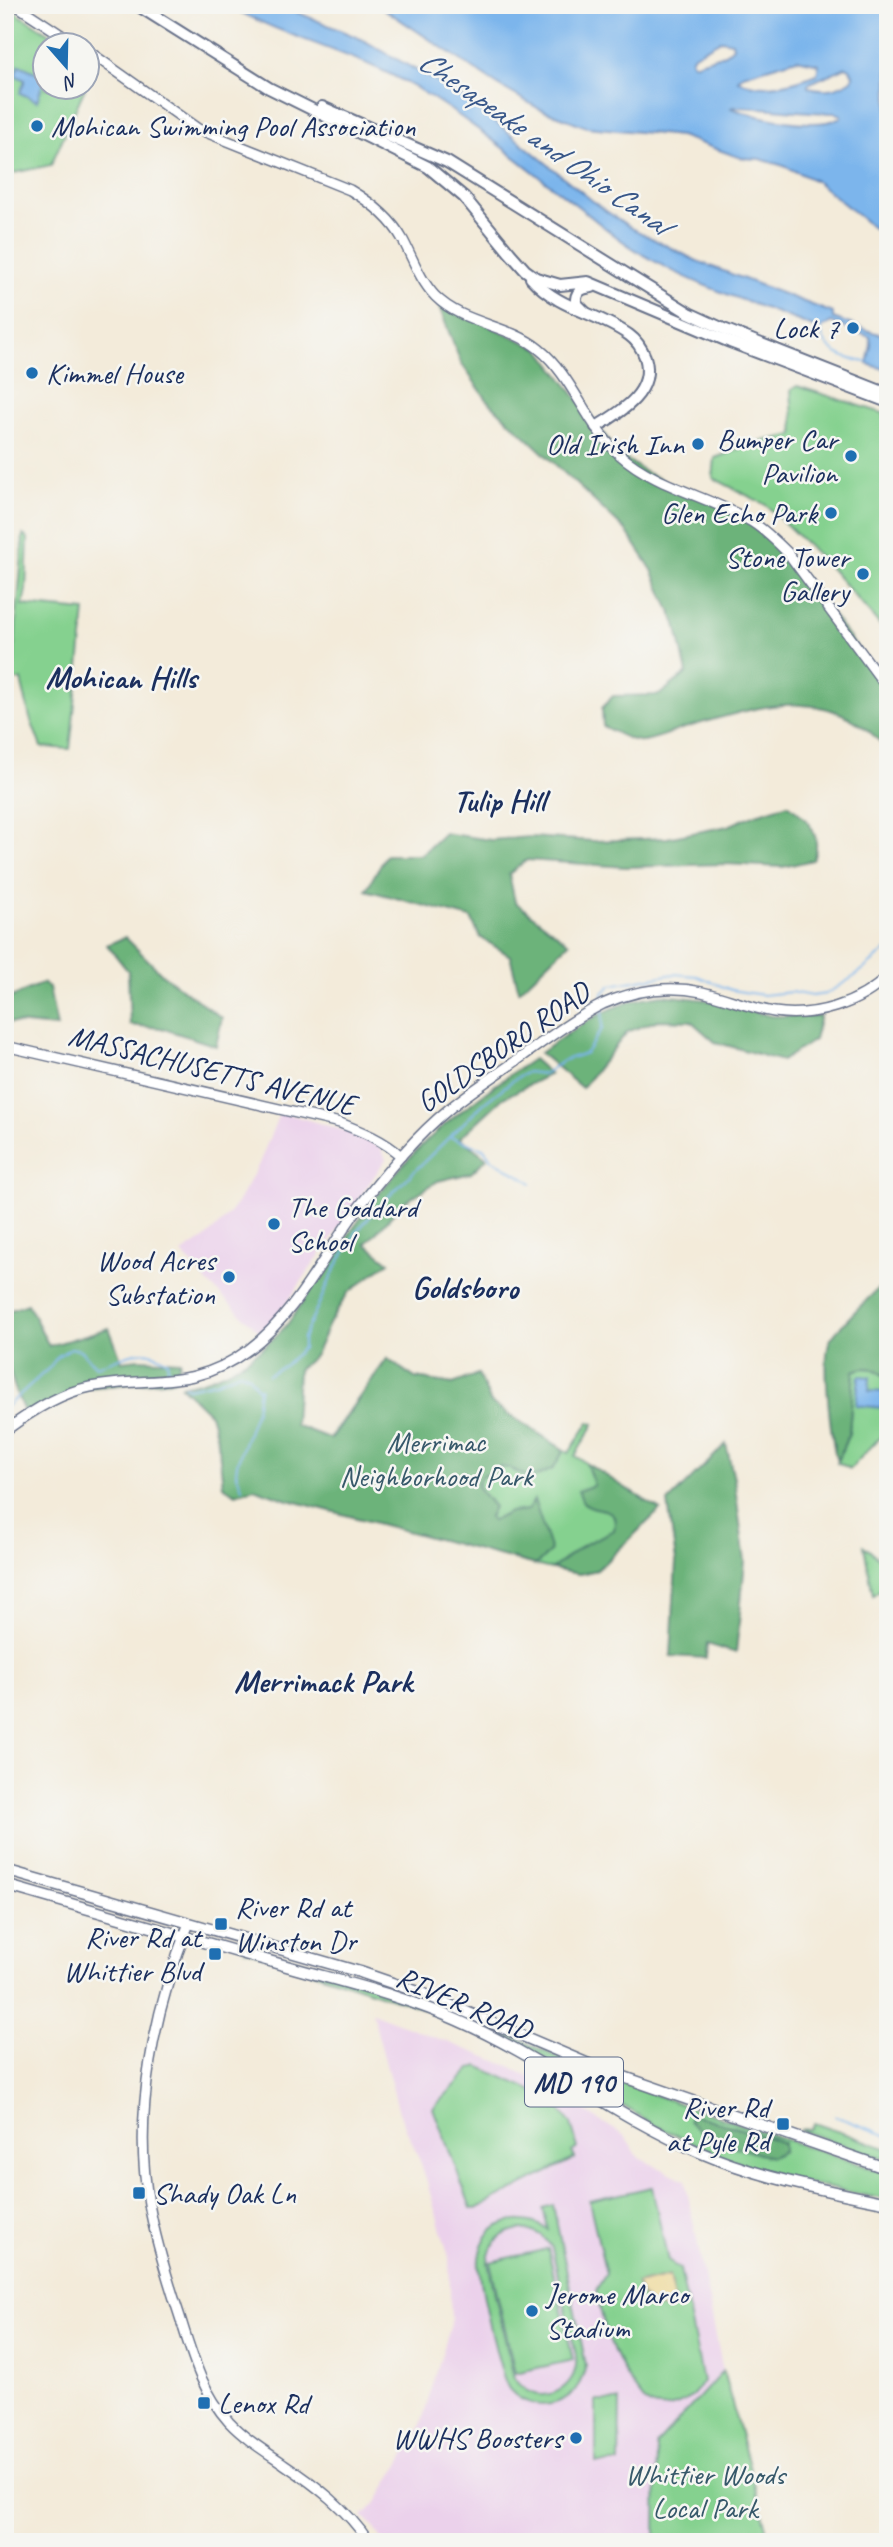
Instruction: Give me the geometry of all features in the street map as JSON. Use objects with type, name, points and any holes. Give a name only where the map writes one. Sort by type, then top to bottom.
[{"type":"highway","points":[[137,5],[269,88],[428,167],[447,180],[479,213],[550,296],[629,335],[642,352],[647,368],[645,382],[635,399],[596,427]]},
{"type":"highway","points":[[249,75],[447,162],[689,313],[888,394]]},
{"type":"highway","points":[[479,213],[470,197],[470,189],[479,184],[491,188]]},
{"type":"highway","points":[[525,270],[536,278],[560,285],[588,282],[730,342],[888,402]]},
{"type":"highway","points":[[590,315],[578,307],[576,296],[581,289],[598,287]]},
{"type":"highway","points":[[689,313],[743,330]]},
{"type":"highway","points":[[789,350],[806,362]]},
{"type":"main road","points":[[16,5],[57,32]]},
{"type":"main road","points":[[102,61],[198,129],[350,190],[367,200],[394,226],[435,296],[474,321],[516,334],[540,349],[559,370],[596,427],[619,454],[645,472],[751,521],[776,540],[888,689]]},
{"type":"main road","name":"GOLDSBORO ROAD","points":[[5,1431],[50,1402],[86,1388],[192,1378],[225,1365],[246,1352],[279,1322],[362,1204],[401,1156],[450,1108],[603,1005],[624,996],[669,989],[701,992],[775,1012],[805,1012],[850,1001],[888,976]]},
{"type":"main road","name":"MASSACHUSETTS AVENUE","points":[[5,1046],[340,1123],[369,1134],[401,1156]]},
{"type":"main road","name":"RIVER ROAD","points":[[5,1870],[359,1972],[424,1994],[598,2068],[888,2169]]},
{"type":"main road","name":"RIVER ROAD","points":[[5,1885],[385,1995],[455,2019],[514,2046],[652,2128],[699,2152],[796,2185],[888,2203]]},
{"type":"main road","points":[[189,1923],[152,2049],[144,2137],[148,2203],[177,2310],[198,2373],[229,2422],[245,2438],[337,2502],[369,2542]]},
{"type":"shaded area","points":[[279,1114],[288,1114],[349,1132],[381,1148],[386,1159],[277,1317],[260,1332],[207,1282],[182,1253],[205,1238],[237,1203],[259,1164]]},
{"type":"shaded area","points":[[372,2013],[512,2067],[625,2136],[639,2158],[685,2180],[723,2371],[657,2444],[656,2542],[383,2542],[363,2516],[378,2501],[420,2428],[451,2324],[449,2257],[422,2166],[399,2112]]},
{"type":"green space","name":"Mohican Swimming Pool Association","points":[[5,6],[46,32],[32,32],[32,102],[79,102],[51,165],[5,175]]},
{"type":"green space","points":[[435,296],[454,310],[540,349],[619,454],[645,472],[751,521],[776,540],[888,689],[888,751],[866,729],[843,714],[819,707],[793,705],[740,712],[642,741],[629,739],[603,726],[602,708],[613,696],[659,695],[687,673],[676,624],[652,570],[627,532],[488,401],[461,363]]},
{"type":"green space","name":"Glen Echo Park","points":[[797,386],[886,414],[888,634],[825,562],[766,505],[713,478],[715,458],[757,442],[794,435],[791,390]]},
{"type":"green space","points":[[23,535],[28,538],[23,605],[85,611],[70,749],[41,747],[30,718],[21,680],[14,680]]},
{"type":"green space","points":[[788,804],[812,828],[816,843],[813,860],[783,867],[725,864],[626,867],[527,860],[509,874],[515,902],[569,943],[519,991],[510,956],[480,937],[471,918],[366,890],[386,855],[421,855],[444,833],[491,840],[530,837],[594,841],[667,838],[728,826]]},
{"type":"green space","points":[[125,937],[163,975],[222,1018],[216,1046],[161,1028],[130,1025],[128,971],[107,945]]},
{"type":"green space","points":[[43,983],[49,988],[57,1027],[5,1022],[5,1000]]},
{"type":"green space","points":[[663,995],[707,1000],[771,1016],[820,1016],[814,1040],[782,1061],[715,1042],[691,1021],[658,1020],[627,1032],[582,1088],[540,1053],[598,1015],[629,1002]]},
{"type":"green space","points":[[533,1059],[550,1074],[503,1098],[460,1138],[487,1158],[471,1173],[438,1181],[403,1203],[366,1244],[389,1262],[348,1293],[329,1324],[315,1355],[298,1370],[295,1425],[331,1439],[387,1359],[415,1378],[453,1384],[478,1374],[491,1403],[564,1450],[553,1469],[531,1479],[509,1468],[499,1467],[481,1477],[477,1486],[494,1507],[489,1517],[492,1521],[510,1512],[528,1510],[534,1500],[551,1551],[536,1565],[285,1499],[254,1488],[236,1494],[223,1486],[218,1441],[210,1414],[181,1386],[211,1378],[239,1365],[275,1337],[286,1326],[363,1214],[415,1152],[472,1102]]},
{"type":"green space","points":[[888,1279],[888,1379],[872,1369],[854,1371],[849,1433],[837,1462],[828,1399],[828,1348],[831,1339],[844,1323]]},
{"type":"green space","points":[[28,1304],[49,1346],[109,1328],[122,1361],[180,1361],[175,1380],[86,1388],[26,1416],[9,1366],[5,1312]]},
{"type":"green space","name":"Merrimac Neighborhood Park","points":[[387,1359],[415,1378],[453,1384],[478,1374],[491,1403],[569,1453],[589,1422],[594,1424],[575,1456],[660,1510],[597,1570],[579,1574],[285,1499]]},
{"type":"green space","points":[[874,1369],[888,1379],[888,1429],[850,1469],[837,1462],[849,1433],[854,1371]]},
{"type":"green space","points":[[726,1444],[734,1479],[745,1561],[736,1653],[707,1644],[706,1658],[671,1656],[676,1561],[668,1502]]},
{"type":"green space","points":[[586,1463],[660,1510],[597,1570],[579,1574],[552,1569],[583,1545],[614,1530],[615,1521],[610,1512],[588,1506],[578,1491],[594,1485]]},
{"type":"green space","points":[[864,1546],[888,1566],[888,1584],[873,1595]]},
{"type":"green space","points":[[246,1950],[392,1988],[476,2019],[568,2062],[620,2082],[888,2174],[888,2200],[804,2183],[731,2160],[656,2126],[545,2058],[490,2030]]},
{"type":"green space","points":[[478,2066],[553,2100],[571,2124],[578,2148],[572,2152],[575,2158],[476,2209],[471,2208],[433,2108],[471,2069]]},
{"type":"green space","points":[[691,2114],[783,2143],[783,2151],[772,2157],[727,2143],[694,2126],[689,2120]]},
{"type":"green space","points":[[814,2123],[888,2149],[888,2160],[799,2130],[810,2129]]},
{"type":"green space","points":[[652,2187],[668,2261],[680,2269],[703,2381],[685,2401],[669,2407],[660,2407],[644,2401],[613,2348],[596,2290],[606,2274],[589,2201]]},
{"type":"green space","points":[[553,2205],[586,2365],[580,2383],[573,2392],[564,2399],[545,2405],[519,2398],[509,2389],[495,2346],[479,2268],[482,2245],[495,2228],[504,2223],[526,2221],[548,2229],[543,2208]],"holes":[[[523,2229],[542,2235],[552,2248],[576,2356],[571,2380],[554,2393],[543,2395],[523,2388],[514,2378],[488,2263],[491,2249],[503,2235]]]},
{"type":"green space","name":"Jerome Marco Stadium","points":[[548,2249],[573,2360],[515,2373],[490,2262]]},
{"type":"green space","name":"Whittier Woods Local Park","points":[[723,2371],[770,2542],[656,2542],[657,2444]]},
{"type":"green space","points":[[596,2401],[620,2401],[619,2463],[596,2463]]},
{"type":"sand","points":[[669,2276],[676,2308],[662,2309],[651,2305],[642,2296],[637,2284]]},
{"type":"water","points":[[227,5],[280,5],[361,39],[455,92],[600,207],[633,229],[697,261],[833,313],[833,318],[888,336],[888,370],[867,364],[870,337],[831,322],[821,329],[813,327],[708,287],[667,268],[621,240],[479,130],[416,88],[370,65],[250,17]]},
{"type":"water","points":[[378,5],[888,5],[888,240],[816,181],[784,166],[760,159],[741,158],[680,136],[587,127],[538,108],[498,85]],"holes":[[[721,40],[732,42],[733,47],[725,54],[693,64],[691,60],[694,55]],[[797,59],[819,64],[817,74],[778,85],[747,84],[738,80],[743,75]],[[846,67],[853,75],[852,80],[831,89],[808,87],[808,84]],[[731,108],[836,113],[841,115],[841,118],[802,123],[771,119]]]},
{"type":"water","points":[[19,65],[32,70],[32,99],[20,93],[25,80],[15,75]]},
{"type":"water","points":[[859,1376],[870,1377],[869,1391],[884,1392],[882,1408],[856,1405]]},
{"type":"waterway","points":[[821,329],[826,344],[831,349],[844,357],[867,362]]},
{"type":"waterway","points":[[603,1001],[603,993],[611,985],[674,974],[697,976],[731,990],[763,995],[791,992],[812,996],[826,994],[855,976],[888,949]]},
{"type":"waterway","points":[[268,1375],[285,1365],[303,1348],[303,1338],[336,1267],[357,1231],[385,1200],[484,1103],[512,1081],[527,1072],[544,1074],[564,1060],[586,1053],[602,1029],[603,1007]]},
{"type":"waterway","points":[[450,1137],[483,1148],[493,1160],[532,1183]]},
{"type":"waterway","points":[[888,1298],[888,1322]]},
{"type":"waterway","points":[[5,1408],[49,1368],[58,1356],[71,1348],[80,1350],[96,1366],[131,1354],[148,1352],[167,1361],[169,1374]]},
{"type":"waterway","points":[[185,1386],[188,1388],[216,1382],[240,1372],[249,1376],[259,1390],[260,1388]]},
{"type":"waterway","points":[[242,1488],[236,1472],[237,1464],[256,1410],[259,1390]]},
{"type":"waterway","points":[[835,2116],[888,2136]]},
{"type":"place","name":"Mohican Swimming Pool Association","points":[[37,126]]},
{"type":"place","name":"Lock 7","points":[[853,328]]},
{"type":"place","name":"Kimmel House","points":[[32,373]]},
{"type":"place","name":"Old Irish Inn","points":[[698,444]]},
{"type":"place","name":"Bumper Car Pavilion","points":[[851,456]]},
{"type":"place","name":"Glen Echo Park","points":[[831,513]]},
{"type":"place","name":"Stone Tower Gallery","points":[[863,574]]},
{"type":"place","name":"The Goddard School","points":[[274,1224]]},
{"type":"place","name":"Wood Acres Substation","points":[[229,1277]]},
{"type":"place","name":"River Rd at Winston Dr","points":[[221,1924]]},
{"type":"place","name":"River Rd at Whittier Blvd","points":[[215,1954]]},
{"type":"place","name":"River Rd at Pyle Rd","points":[[783,2124]]},
{"type":"place","name":"Shady Oak Ln","points":[[139,2193]]},
{"type":"place","name":"Jerome Marco Stadium","points":[[532,2311]]},
{"type":"place","name":"Lenox Rd","points":[[204,2403]]},
{"type":"place","name":"WWHS Boosters","points":[[576,2438]]},
{"type":"district","name":"Mohican Hills","points":[[121,677]]},
{"type":"district","name":"Tulip Hill","points":[[499,800]]},
{"type":"district","name":"Goldsboro","points":[[465,1287]]},
{"type":"district","name":"Merrimack Park","points":[[323,1681]]},
{"type":"water label","name":"Chesapeake and Ohio Canal","points":[[544,142]]}]
